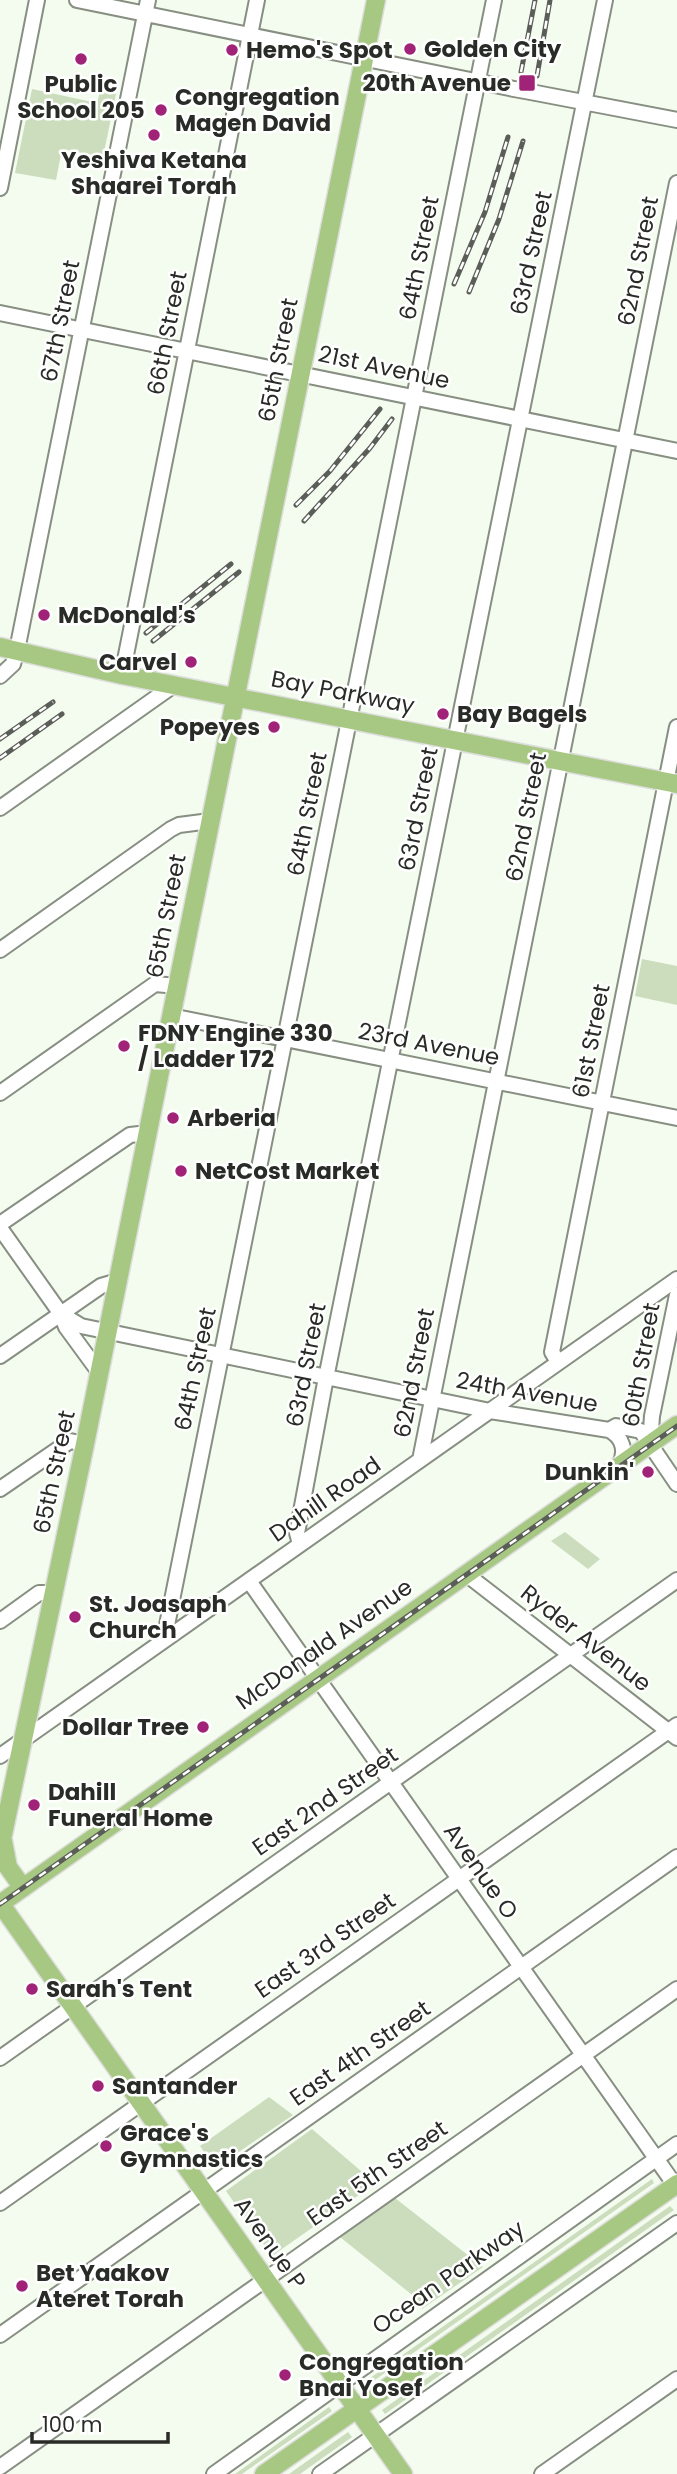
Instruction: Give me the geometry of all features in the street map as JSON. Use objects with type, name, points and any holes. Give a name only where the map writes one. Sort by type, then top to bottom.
[{"type":"main road","name":"65th Street","points":[[23,1888],[8,1867],[2,1845],[376,0]]},
{"type":"main road","name":"Bay Parkway","points":[[8,648],[174,685],[672,783]]},
{"type":"main road","name":"McDonald Avenue","points":[[0,1904],[677,1425]]},
{"type":"main road","name":"Avenue P","points":[[0,1904],[402,2474]]},
{"type":"main road","points":[[264,2474],[676,2186]]},
{"type":"street","points":[[0,188],[37,0]]},
{"type":"street","points":[[76,0],[146,7],[250,35],[677,120]]},
{"type":"street","name":"66th Street","points":[[122,674],[257,0]]},
{"type":"street","name":"64th Street","points":[[172,1635],[167,1625],[494,0]]},
{"type":"street","name":"63rd Street","points":[[300,1544],[297,1533],[327,1377],[605,0]]},
{"type":"street","name":"67th Street","points":[[8,648],[82,330],[146,7]]},
{"type":"street","name":"62nd Street","points":[[420,1460],[677,183]]},
{"type":"street","name":"21st Avenue","points":[[0,313],[677,451]]},
{"type":"street","points":[[0,676],[13,664],[8,648]]},
{"type":"street","points":[[0,808],[174,685]]},
{"type":"street","name":"61st Street","points":[[558,1362],[552,1352],[601,1102],[672,783],[677,727]]},
{"type":"street","points":[[0,950],[171,829],[179,825],[210,821]]},
{"type":"street","points":[[0,1093],[155,984],[177,986]]},
{"type":"street","name":"23rd Avenue","points":[[171,1016],[677,1118]]},
{"type":"street","points":[[99,1372],[0,1226],[130,1135],[148,1133]]},
{"type":"street","name":"Dahill Road","points":[[0,1756],[677,1279]]},
{"type":"street","points":[[0,1356],[101,1286],[118,1281]]},
{"type":"street","name":"60th Street","points":[[650,1444],[652,1416],[677,1295]]},
{"type":"street","points":[[61,1314],[81,1326],[108,1332]]},
{"type":"street","name":"24th Avenue","points":[[108,1332],[490,1411],[609,1430],[618,1436],[623,1445],[624,1455],[619,1465]]},
{"type":"street","name":"24th Avenue","points":[[609,1430],[617,1426],[641,1431],[650,1444]]},
{"type":"street","points":[[0,1489],[70,1441],[85,1444]]},
{"type":"street","points":[[650,1444],[677,1484]]},
{"type":"street","name":"Ryder Avenue","points":[[466,1574],[674,1732]]},
{"type":"street","name":"Avenue O","points":[[249,1580],[676,2186]]},
{"type":"street","name":"East 2nd Street","points":[[0,2058],[677,1580]]},
{"type":"street","points":[[0,1620],[39,1593],[54,1593]]},
{"type":"street","name":"East 3rd Street","points":[[0,2203],[459,1879],[674,1732]]},
{"type":"street","name":"East 4th Street","points":[[0,2335],[677,1857]]},
{"type":"street","name":"East 5th Street","points":[[1,2470],[677,1989]]},
{"type":"street","name":"Ocean Parkway","points":[[214,2474],[677,2144]]},
{"type":"street","points":[[320,2474],[677,2223]]},
{"type":"street","points":[[542,2474],[677,2379]]},
{"type":"green space","points":[[32,89],[97,103],[100,91],[116,94],[103,157],[62,149],[56,180],[15,173]]},
{"type":"green space","points":[[642,959],[677,966],[677,1005],[635,996]]},
{"type":"green space","points":[[565,1532],[600,1559],[588,1569],[551,1541]]},
{"type":"green space","points":[[269,2097],[293,2115],[215,2168],[200,2146]]},
{"type":"green space","points":[[312,2129],[368,2177],[373,2185],[272,2256],[226,2191]]},
{"type":"green space","points":[[652,2179],[654,2183],[365,2387],[363,2383]]},
{"type":"green space","points":[[395,2198],[483,2267],[422,2309],[411,2294],[340,2237]]},
{"type":"green space","points":[[670,2206],[674,2210],[385,2414],[382,2410]]},
{"type":"green space","points":[[329,2407],[332,2411],[242,2474],[235,2474]]},
{"type":"green space","points":[[348,2432],[352,2437],[300,2474],[289,2474]]},
{"type":"railway","points":[[521,72],[535,0]]},
{"type":"railway","points":[[537,76],[550,0]]},
{"type":"railway","points":[[454,284],[485,212],[508,137]]},
{"type":"railway","points":[[469,292],[499,219],[523,141]]},
{"type":"railway","points":[[296,505],[330,471],[380,409]]},
{"type":"railway","points":[[304,521],[370,448],[392,419]]},
{"type":"railway","points":[[146,633],[231,564]]},
{"type":"railway","points":[[153,641],[239,572]]},
{"type":"railway","points":[[0,739],[53,702]]},
{"type":"railway","points":[[0,758],[62,714]]},
{"type":"railway","points":[[0,1904],[677,1426]]},
{"type":"place","name":"Golden City","points":[[410,49]]},
{"type":"place","name":"Hemo's Spot","points":[[232,50]]},
{"type":"place","name":"Public School 205","points":[[81,59]]},
{"type":"place","name":"20th Avenue","points":[[527,83]]},
{"type":"place","name":"Congregation Magen David","points":[[161,110]]},
{"type":"place","name":"Yeshiva Ketana Shaarei Torah","points":[[154,135]]},
{"type":"place","name":"McDonald's","points":[[44,615]]},
{"type":"place","name":"Carvel","points":[[191,662]]},
{"type":"place","name":"Bay Bagels","points":[[443,714]]},
{"type":"place","name":"Popeyes","points":[[274,727]]},
{"type":"place","name":"FDNY Engine 330 / Ladder 172","points":[[124,1046]]},
{"type":"place","name":"Arberia","points":[[173,1118]]},
{"type":"place","name":"NetCost Market","points":[[181,1171]]},
{"type":"place","name":"Dunkin'","points":[[648,1472]]},
{"type":"place","name":"St. Joasaph Church","points":[[75,1617]]},
{"type":"place","name":"Dollar Tree","points":[[203,1727]]},
{"type":"place","name":"Dahill Funeral Home","points":[[34,1805]]},
{"type":"place","name":"Sarah's Tent","points":[[32,1989]]},
{"type":"place","name":"Santander","points":[[98,2086]]},
{"type":"place","name":"Grace's Gymnastics","points":[[106,2146]]},
{"type":"place","name":"Bet Yaakov Ateret Torah","points":[[22,2286]]},
{"type":"place","name":"Congregation Bnai Yosef","points":[[285,2375]]}]
